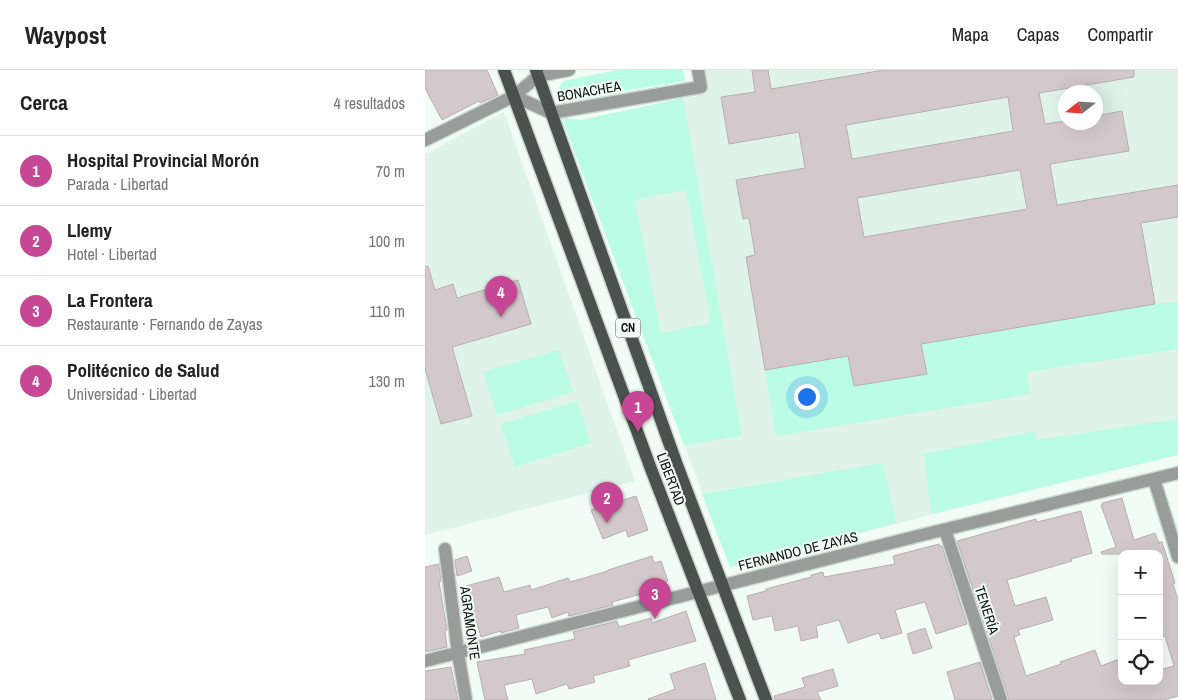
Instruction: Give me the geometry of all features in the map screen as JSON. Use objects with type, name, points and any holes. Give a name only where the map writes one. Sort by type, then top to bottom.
[{"type":"main road","name":"LIBERTAD","points":[[505,70],[651,469],[740,700]]},
{"type":"main road","name":"LIBERTAD","points":[[537,73],[673,456],[766,700]]},
{"type":"street","name":"BONACHEA","points":[[425,140],[514,96],[537,73],[569,70]]},
{"type":"street","name":"BONACHEA","points":[[514,96],[551,113],[701,87],[698,70]]},
{"type":"street","name":"FERNANDO DE ZAYAS","points":[[425,661],[1178,473]]},
{"type":"street","points":[[1153,479],[1178,557]]},
{"type":"street","name":"TENERÍA","points":[[945,530],[1001,700]]},
{"type":"street","name":"AGRAMONTE","points":[[445,549],[466,700]]},
{"type":"shaded area","points":[[692,70],[1178,70],[1178,453],[1080,476],[730,567],[562,118],[581,120],[697,96]]},
{"type":"shaded area","points":[[504,112],[635,481],[425,535],[425,154]]},
{"type":"green space","points":[[617,70],[683,70],[685,81],[568,100],[562,97],[559,88],[563,81]]},
{"type":"green space","points":[[683,98],[742,436],[684,445],[562,118],[581,120]],"holes":[[[686,190],[711,323],[661,333],[635,200]]]},
{"type":"green space","points":[[1178,302],[1178,349],[1027,372],[1030,394],[776,436],[765,370],[848,356],[854,386],[926,374],[921,344],[1155,304]]},
{"type":"green space","points":[[559,350],[573,392],[497,415],[483,372]]},
{"type":"green space","points":[[577,401],[591,443],[515,467],[501,424]]},
{"type":"green space","points":[[1178,419],[1178,455],[931,514],[924,454],[1035,431],[1037,440]]},
{"type":"green space","points":[[883,463],[896,523],[730,567],[702,494]]},
{"type":"building","points":[[425,70],[487,70],[498,95],[480,103],[479,101],[442,120],[425,88]]},
{"type":"building","points":[[752,70],[768,70],[771,89],[884,70],[1134,70],[1134,77],[1086,85],[1058,85],[1058,90],[1039,93],[1045,124],[1058,122],[1058,130],[1103,130],[1103,115],[1122,111],[1129,151],[1050,164],[1057,205],[1178,185],[1178,217],[1141,223],[1155,304],[921,344],[927,374],[854,386],[848,356],[765,370],[746,257],[755,255],[749,218],[743,219],[736,180],[805,168],[799,132],[729,144],[721,97],[755,92]],"holes":[[[1008,97],[1013,131],[852,159],[846,125]],[[1020,170],[1027,209],[864,237],[857,198]]]},
{"type":"building","points":[[428,266],[435,290],[453,284],[457,298],[518,280],[531,324],[452,347],[472,416],[441,424],[425,369],[425,267]]},
{"type":"building","points":[[636,496],[648,530],[628,537],[626,530],[603,539],[591,510]]},
{"type":"building","points":[[1122,498],[1134,540],[1155,533],[1159,544],[1159,542],[1162,542],[1175,583],[1173,584],[1178,600],[1178,696],[1164,700],[1009,700],[957,541],[1036,519],[1037,522],[1081,511],[1092,553],[1071,559],[1072,561],[1007,580],[1015,606],[1046,597],[1053,620],[1018,630],[1020,635],[1014,637],[1026,676],[1095,650],[1101,666],[1118,660],[1118,685],[1163,685],[1163,669],[1174,666],[1165,636],[1163,637],[1163,550],[1118,550],[1118,554],[1102,554],[1101,552],[1116,547],[1101,505],[1103,505],[1102,503]]},
{"type":"building","points":[[939,544],[942,546],[967,624],[936,634],[925,602],[895,610],[902,633],[881,639],[879,633],[848,643],[839,620],[816,626],[818,637],[801,641],[798,626],[775,631],[772,616],[753,620],[747,596],[823,572],[824,577],[895,564],[893,556]]},
{"type":"building","points":[[467,556],[472,571],[457,576],[455,560]]},
{"type":"building","points":[[652,556],[654,563],[661,561],[668,581],[660,584],[660,589],[612,602],[613,605],[569,616],[568,612],[552,618],[548,607],[516,615],[519,628],[481,637],[466,586],[499,577],[504,592],[530,585],[531,590],[568,578],[570,582]]},
{"type":"building","points":[[439,564],[441,581],[439,582],[447,630],[445,631],[447,647],[425,652],[425,567]]},
{"type":"building","points":[[686,611],[696,641],[628,660],[630,666],[593,676],[595,682],[569,689],[567,684],[536,694],[532,679],[504,685],[508,700],[485,700],[477,662],[525,654],[524,650],[575,639],[573,632],[617,621],[619,627],[651,618],[652,623]]},
{"type":"building","points":[[925,628],[932,648],[913,654],[907,634]]},
{"type":"building","points":[[980,662],[992,700],[955,700],[947,672]]},
{"type":"building","points":[[705,663],[716,700],[648,699],[675,689],[670,674]]},
{"type":"building","points":[[451,667],[458,700],[425,700],[425,671]]},
{"type":"building","points":[[833,669],[838,686],[817,692],[821,700],[775,700],[774,696],[805,687],[802,678]]},
{"type":"place","name":"Politécnico de Salud","points":[[501,317]]},
{"type":"place","name":"Hospital Provincial Morón","points":[[638,432]]},
{"type":"place","name":"Llemy","points":[[607,523]]},
{"type":"place","name":"La Frontera","points":[[655,619]]}]
